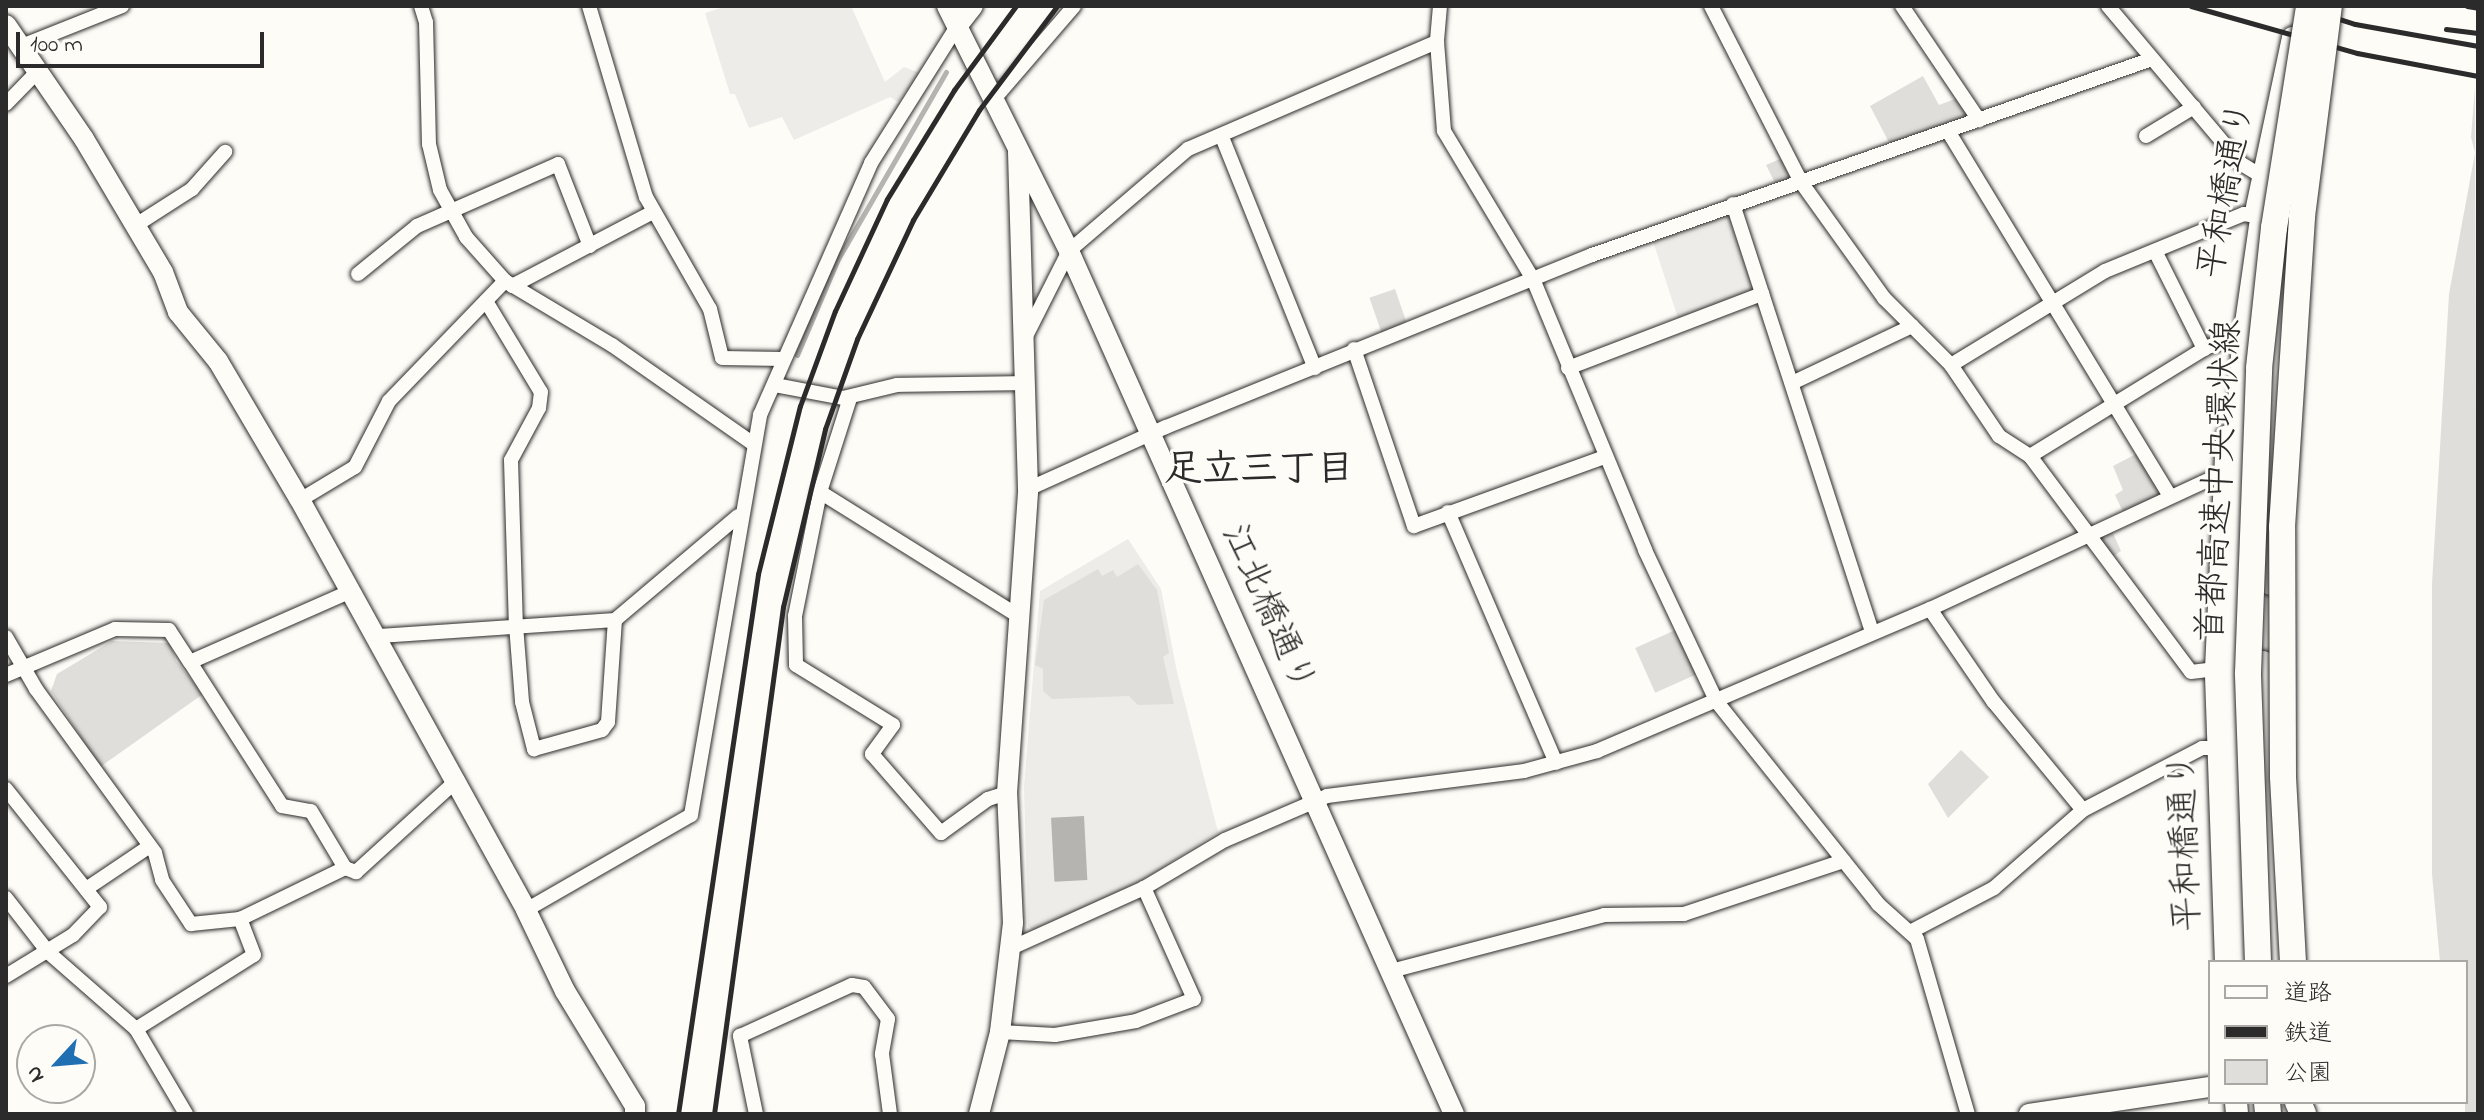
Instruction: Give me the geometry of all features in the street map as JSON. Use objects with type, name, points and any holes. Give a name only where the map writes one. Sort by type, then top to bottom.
[{"type":"highway","name":"首都高速中央環状線","points":[[2258,960],[2250,824],[2249,563],[2267,283],[2309,6]]},
{"type":"highway","name":"首都高速中央環状線","points":[[2293,960],[2283,776],[2282,527],[2289,369],[2309,139],[2329,6]]},
{"type":"highway","points":[[2243,960],[2230,679],[2236,440],[2268,185],[2295,88]]},
{"type":"highway","points":[[2273,960],[2263,664],[2273,364],[2280,291],[2309,139]]},
{"type":"main road","name":"平和橋通り","points":[[2226,960],[2216,669],[2223,473],[2255,216],[2299,6]]},
{"type":"main road","name":"平和橋通り","points":[[2267,960],[2258,672],[2266,498],[2284,259],[2320,6]]},
{"type":"main road","points":[[2266,498],[2271,642],[2290,694],[2301,960]]},
{"type":"street","points":[[19,47],[122,6]]},
{"type":"street","points":[[421,6],[426,22],[429,144],[440,190],[466,237],[509,284],[612,345],[752,443]]},
{"type":"street","points":[[589,6],[653,212],[714,318],[722,358],[783,359]]},
{"type":"street","name":"江北橋通り","points":[[947,6],[1017,140],[1069,251],[1454,1114]]},
{"type":"street","points":[[526,910],[691,815],[752,443],[783,359],[871,163],[973,6]]},
{"type":"street","points":[[995,98],[1074,6]]},
{"type":"street","points":[[1440,6],[1437,42],[1444,131],[1533,279],[1605,457],[1717,702],[1878,904],[1917,939],[1968,1114]]},
{"type":"street","points":[[1711,6],[1801,182],[1884,298],[1951,365],[1999,436],[2030,456],[2191,672],[2216,669]]},
{"type":"street","points":[[1902,6],[1979,120]]},
{"type":"street","points":[[2108,6],[2249,172],[2262,176]]},
{"type":"street","points":[[6,25],[136,225],[178,312],[218,361],[300,500],[349,592],[379,636],[526,910],[565,991],[635,1106],[635,1114]]},
{"type":"street","points":[[1023,342],[1069,251],[1188,149],[1437,42]]},
{"type":"street","points":[[1028,489],[1152,433],[1315,368],[1354,349],[1533,279],[1733,204],[2152,59]]},
{"type":"street","points":[[6,104],[36,73]]},
{"type":"street","points":[[2146,136],[2194,107]]},
{"type":"street","points":[[1948,131],[2118,405],[2170,496]]},
{"type":"street","points":[[1222,137],[1315,368]]},
{"type":"street","points":[[979,1114],[1000,1032],[1011,948],[1007,793],[1028,489],[1017,140]]},
{"type":"street","points":[[136,225],[192,189],[225,152]]},
{"type":"street","points":[[358,274],[417,226],[558,164],[590,246]]},
{"type":"street","points":[[1733,204],[1872,631]]},
{"type":"street","points":[[300,500],[355,467],[389,401],[486,301],[509,284],[653,212]]},
{"type":"street","points":[[1951,365],[2105,271],[2244,214],[2255,216]]},
{"type":"street","points":[[2155,251],[2204,349]]},
{"type":"street","points":[[1568,368],[1762,294]]},
{"type":"street","points":[[486,301],[541,392],[539,408],[511,460],[516,625],[522,702],[534,749],[602,730],[608,722],[615,620]]},
{"type":"street","points":[[1792,383],[1912,326]]},
{"type":"street","points":[[2030,456],[2118,405],[2204,349],[2238,338]]},
{"type":"street","points":[[1354,349],[1414,526],[1605,457]]},
{"type":"street","points":[[775,385],[850,398],[897,385],[1024,383]]},
{"type":"street","points":[[850,398],[820,492],[795,616],[796,665],[893,725],[872,754],[941,833],[988,799],[1007,793]]},
{"type":"street","points":[[1011,948],[1144,888],[1225,840],[1315,801],[1556,763],[1717,702],[1872,631],[1930,609],[2223,473]]},
{"type":"street","points":[[820,492],[1020,617]]},
{"type":"street","points":[[1448,512],[1556,763]]},
{"type":"street","points":[[379,636],[615,620],[738,516]]},
{"type":"street","points":[[190,662],[349,592]]},
{"type":"street","points":[[1930,609],[1993,701],[2083,810]]},
{"type":"street","points":[[6,675],[25,670],[115,629],[169,630],[282,806],[311,811],[345,868],[356,872],[457,780]]},
{"type":"street","points":[[6,637],[25,670],[150,846],[162,880],[191,924],[240,919],[345,868]]},
{"type":"street","points":[[1910,932],[1994,888],[2083,810],[2202,748],[2218,748]]},
{"type":"street","points":[[6,789],[100,907],[48,952],[6,976]]},
{"type":"street","points":[[86,889],[150,846]]},
{"type":"street","points":[[1391,971],[1604,915],[1684,914],[1843,861]]},
{"type":"street","points":[[1000,1032],[1055,1035],[1136,1021],[1194,999],[1144,888]]},
{"type":"street","points":[[6,898],[48,952],[136,1029],[186,1114]]},
{"type":"street","points":[[136,1029],[254,955],[240,919]]},
{"type":"street","points":[[756,1114],[740,1036],[852,985],[864,987],[888,1019],[882,1054],[890,1114]]},
{"type":"street","points":[[2029,1114],[2208,1087]]},
{"type":"shaded area","points":[[728,6],[851,6],[885,82],[904,67],[920,73],[898,102],[890,97],[794,140],[782,117],[749,128],[735,94],[730,94],[705,13]]},
{"type":"shaded area","points":[[1732,206],[1760,293],[1679,320],[1650,233]]},
{"type":"shaded area","points":[[1128,539],[1161,589],[1177,672],[1218,832],[1143,880],[1034,931],[1028,926],[1024,787],[1040,591]]},
{"type":"shaded area","points":[[1084,816],[1087,880],[1054,882],[1051,818]]},
{"type":"green space","points":[[1923,76],[1939,105],[1963,96],[1978,119],[1893,150],[1870,106]]},
{"type":"green space","points":[[2475,87],[2478,1114],[2465,1114],[2465,1104],[2468,1104],[2468,960],[2440,960],[2432,874],[2432,584],[2449,294],[2475,153],[2471,137]]},
{"type":"green space","points":[[1785,157],[1797,181],[1777,187],[1766,165]]},
{"type":"green space","points":[[1395,289],[1407,324],[1382,333],[1369,298]]},
{"type":"green space","points":[[2142,451],[2165,494],[2124,514],[2115,495],[2123,490],[2113,466]]},
{"type":"green space","points":[[2110,527],[2121,551],[2109,559],[2091,535]]},
{"type":"green space","points":[[1138,564],[1157,590],[1169,653],[1163,657],[1174,704],[1138,705],[1129,696],[1052,699],[1043,691],[1043,669],[1035,665],[1044,600],[1098,569],[1102,576],[1113,570],[1117,577]]},
{"type":"green space","points":[[1680,628],[1700,673],[1655,693],[1635,648]]},
{"type":"green space","points":[[112,641],[170,643],[176,661],[203,694],[100,767],[51,691],[57,674]]},
{"type":"green space","points":[[1961,750],[1989,777],[1948,818],[1928,784]]},
{"type":"waterway","points":[[797,355],[838,259],[946,72]]},
{"type":"railway","points":[[678,1114],[758,574],[800,406],[835,311],[887,199],[954,90],[1016,6]]},
{"type":"railway","points":[[714,1114],[783,607],[825,429],[857,339],[913,220],[979,110],[1057,6]]},
{"type":"railway","points":[[2191,6],[2357,53],[2478,76]]},
{"type":"railway","points":[[2299,6],[2355,24],[2478,46]]},
{"type":"railway","points":[[2467,6],[2478,8]]},
{"type":"railway","points":[[2446,29],[2478,33]]},
{"type":"district","name":"足立三丁目","points":[[1259,472]]}]
